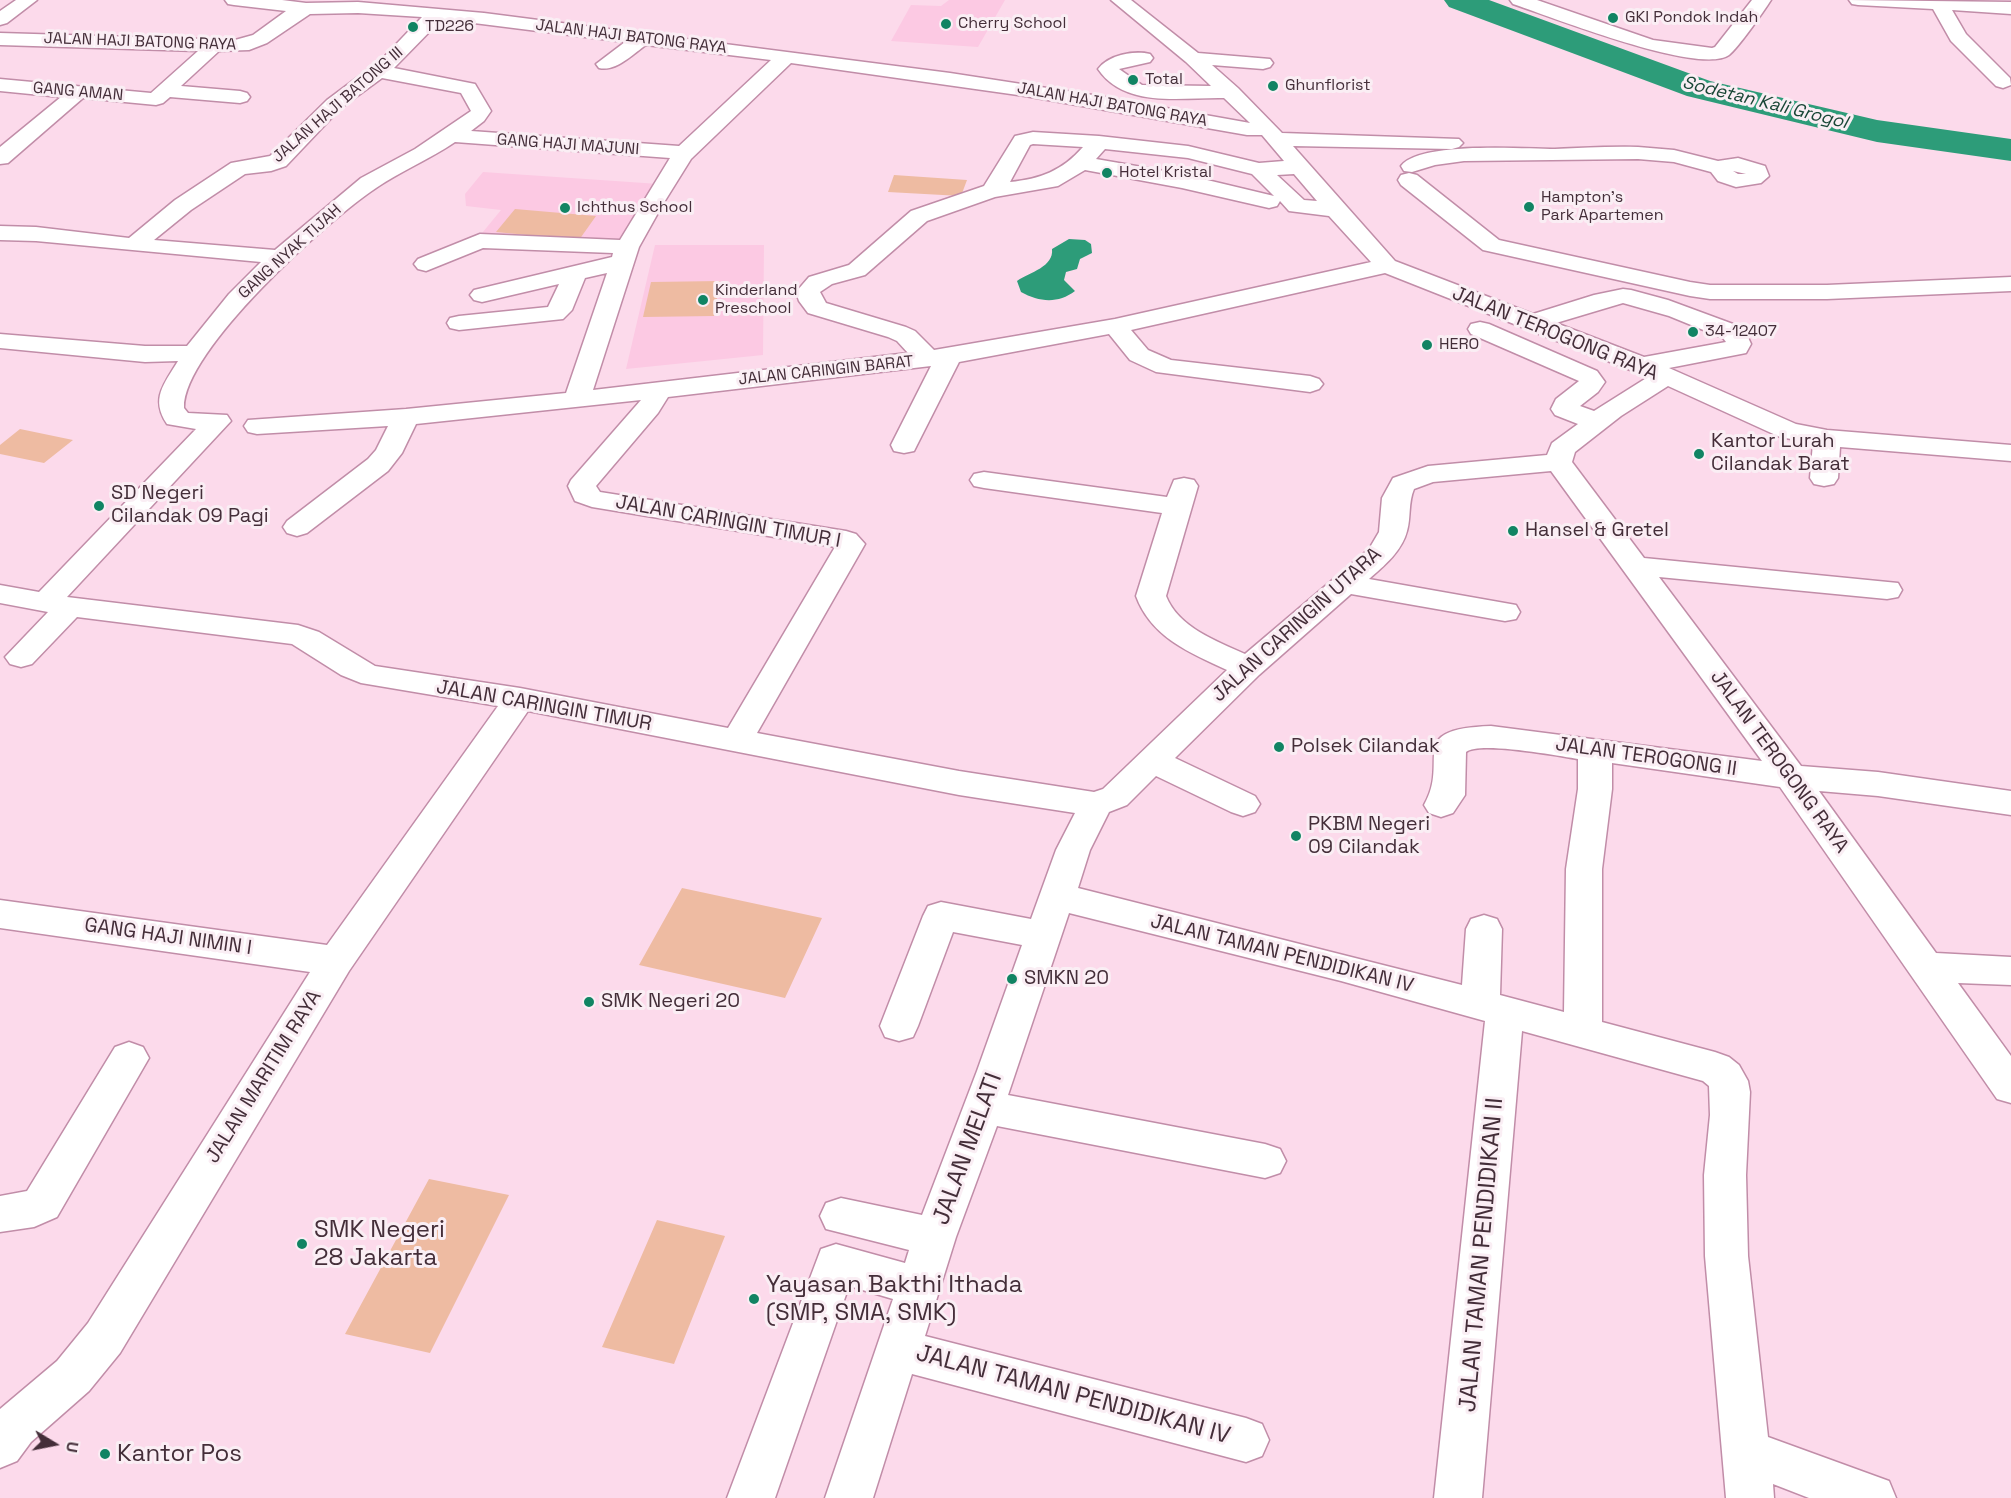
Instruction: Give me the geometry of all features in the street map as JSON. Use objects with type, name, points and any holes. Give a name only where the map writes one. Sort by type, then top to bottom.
[{"type":"street","points":[[0,0],[26,2]]},
{"type":"street","points":[[234,0],[304,8]]},
{"type":"street","points":[[459,15],[474,0]]},
{"type":"street","name":"JALAN TEROGONG RAYA","points":[[1120,0],[1193,58],[1231,92],[1284,147],[1336,210],[1388,266],[1666,376]]},
{"type":"street","points":[[1519,0],[1650,45],[1713,54],[1722,51],[1762,0]]},
{"type":"street","points":[[1858,0],[2011,8]]},
{"type":"street","points":[[0,20],[26,2]]},
{"type":"street","points":[[1939,4],[1958,37],[2003,82]]},
{"type":"street","name":"JALAN HAJI BATONG RAYA","points":[[0,39],[242,46],[257,42],[304,8],[355,8],[459,15],[894,70],[1083,98],[1247,129],[1284,147]]},
{"type":"street","name":"JALAN HAJI BATONG III","points":[[134,245],[183,206],[239,168],[276,163],[334,104],[389,63],[437,14]]},
{"type":"street","points":[[606,64],[642,39]]},
{"type":"street","points":[[160,95],[214,46]]},
{"type":"street","points":[[577,400],[622,265],[686,153],[786,57]]},
{"type":"street","points":[[1143,58],[1114,63],[1108,69],[1131,88],[1141,91],[1231,92]]},
{"type":"street","points":[[1193,58],[1263,63]]},
{"type":"street","name":"GANG NYAK TIJAH","points":[[58,605],[218,421],[181,420],[173,415],[172,394],[194,353],[238,298],[281,257],[369,183],[409,162],[451,135],[477,117],[481,111],[468,88],[377,71]]},
{"type":"street","name":"GANG AMAN","points":[[0,85],[79,92],[240,97]]},
{"type":"street","points":[[0,158],[79,92]]},
{"type":"street","name":"GANG HAJI MAJUNI","points":[[451,135],[531,143],[686,153]]},
{"type":"street","points":[[992,191],[999,183],[1022,140],[1033,138],[1099,142],[1185,166]]},
{"type":"street","points":[[1185,166],[1196,138],[1229,144]]},
{"type":"street","points":[[904,445],[939,358],[906,336],[817,308],[808,292],[819,281],[851,274],[862,267],[920,216],[992,191],[1054,181],[1070,173],[1082,163],[1099,142]]},
{"type":"street","points":[[1258,169],[1284,147],[1487,142]]},
{"type":"street","points":[[1284,147],[1329,153],[1394,169],[1491,245],[1699,291],[1827,292],[2011,284]]},
{"type":"street","points":[[1394,169],[1429,158],[1457,154],[1555,156],[1636,153],[1676,156],[1720,168]]},
{"type":"street","points":[[1082,163],[1258,169],[1297,206],[1336,210]]},
{"type":"street","points":[[0,233],[36,234],[281,257]]},
{"type":"street","points":[[426,264],[480,241],[622,265]]},
{"type":"street","points":[[482,295],[575,273],[622,265]]},
{"type":"street","name":"JALAN CARINGIN BARAT","points":[[257,426],[406,417],[577,400],[939,358],[1115,326],[1388,266]]},
{"type":"street","points":[[459,323],[554,314],[560,310],[575,273]]},
{"type":"street","points":[[518,317],[528,284]]},
{"type":"street","points":[[1534,322],[1625,296],[1711,324],[1738,338],[1737,348],[1724,352],[1642,365]]},
{"type":"street","points":[[1506,312],[1480,329],[1588,376],[1592,382],[1589,387],[1565,405],[1564,409],[1597,422]]},
{"type":"street","points":[[1115,326],[1139,355],[1165,367],[1310,384]]},
{"type":"street","points":[[0,341],[145,354],[194,353]]},
{"type":"street","points":[[1666,376],[1789,431],[1827,438],[2011,453]]},
{"type":"street","name":"JALAN TEROGONG RAYA","points":[[1666,376],[1597,422],[1562,449],[1558,462],[1791,777],[2011,1087]]},
{"type":"street","name":"JALAN CARINGIN TIMUR I","points":[[657,390],[656,399],[585,480],[582,492],[592,499],[846,540],[851,544],[736,742]]},
{"type":"street","points":[[297,527],[378,465],[388,453],[406,417]]},
{"type":"street","points":[[1824,478],[1827,438]]},
{"type":"street","name":"JALAN CARINGIN UTARA","points":[[1096,804],[1115,797],[1248,668],[1380,554],[1393,532],[1396,498],[1403,484],[1428,474],[1558,462]]},
{"type":"street","points":[[984,480],[1181,497],[1151,596],[1155,610],[1167,624],[1248,668]]},
{"type":"street","points":[[1635,566],[1887,590]]},
{"type":"street","points":[[1345,584],[1505,612]]},
{"type":"street","name":"JALAN CARINGIN TIMUR","points":[[0,594],[58,605],[298,635],[309,639],[353,671],[362,674],[520,699],[959,783],[1096,804]]},
{"type":"street","points":[[21,657],[58,605]]},
{"type":"street","name":"JALAN MARITIM RAYA","points":[[5,1432],[73,1376],[104,1338],[336,961],[520,699]]},
{"type":"street","name":"JALAN TEROGONG II","points":[[1441,805],[1448,795],[1450,748],[1462,738],[1508,738],[1791,777],[1878,784],[2011,803]]},
{"type":"street","points":[[1583,1033],[1584,869],[1595,789],[1595,750]]},
{"type":"street","points":[[1151,760],[1243,804]]},
{"type":"street","name":"JALAN MELATI","points":[[849,1498],[935,1237],[1059,897],[1073,850],[1096,804]]},
{"type":"street","name":"JALAN TAMAN PENDIDIKAN IV","points":[[1059,897],[1341,967],[1715,1068],[1725,1075],[1730,1093],[1725,1177],[1728,1297],[1747,1452]]},
{"type":"street","name":"GANG HAJI NIMIN I","points":[[0,914],[336,961]]},
{"type":"street","points":[[899,1026],[941,916],[1045,936]]},
{"type":"street","name":"JALAN TAMAN PENDIDIKAN II","points":[[1458,1498],[1493,1009],[1484,929]]},
{"type":"street","points":[[1925,967],[2011,971]]},
{"type":"street","points":[[0,1214],[34,1209],[42,1204],[129,1058]]},
{"type":"street","points":[[984,1107],[1265,1161]]},
{"type":"street","points":[[841,1216],[935,1237]]},
{"type":"street","points":[[752,1498],[837,1263],[920,1287]]},
{"type":"street","name":"JALAN TAMAN PENDIDIKAN IV","points":[[899,1350],[1246,1440]]},
{"type":"street","points":[[1750,1498],[1747,1452],[1872,1498]]},
{"type":"shaded area","name":"Cherry School","points":[[949,0],[1005,0],[978,47],[891,41],[911,5],[941,6]]},
{"type":"shaded area","name":"Ichthus School","points":[[483,172],[659,184],[623,246],[478,238],[501,210],[466,206],[465,194]]},
{"type":"shaded area","points":[[894,175],[967,180],[961,196],[888,192]]},
{"type":"shaded area","points":[[515,209],[596,216],[579,240],[496,232]]},
{"type":"shaded area","points":[[1069,239],[1085,240],[1091,244],[1092,253],[1080,259],[1077,269],[1066,272],[1064,280],[1075,291],[1055,300],[1042,300],[1021,292],[1017,281],[1045,265],[1052,255],[1052,249]]},
{"type":"shaded area","name":"Kinderland Preschool","points":[[655,245],[764,245],[763,355],[626,369]]},
{"type":"shaded area","points":[[720,281],[714,316],[643,317],[651,282]]},
{"type":"shaded area","points":[[20,429],[73,440],[44,463],[0,454],[0,445]]},
{"type":"shaded area","points":[[682,888],[822,918],[785,998],[639,965]]},
{"type":"shaded area","points":[[429,1179],[509,1195],[430,1353],[345,1334]]},
{"type":"shaded area","points":[[657,1220],[725,1236],[674,1364],[602,1347]]},
{"type":"waterway","name":"Sodetan Kali Grogol","points":[[1460,0],[1699,89],[1877,131],[2011,150]]},
{"type":"place","name":"GKI Pondok Indah","points":[[1613,18]]},
{"type":"place","name":"Cherry School","points":[[946,24]]},
{"type":"place","name":"TD226","points":[[413,27]]},
{"type":"place","name":"Total","points":[[1133,80]]},
{"type":"place","name":"Ghunflorist","points":[[1273,86]]},
{"type":"place","name":"Hotel Kristal","points":[[1107,173]]},
{"type":"place","name":"Hampton's Park Apartemen","points":[[1529,207]]},
{"type":"place","name":"Ichthus School","points":[[565,208]]},
{"type":"place","name":"Kinderland Preschool","points":[[703,300]]},
{"type":"place","name":"34-12407","points":[[1693,332]]},
{"type":"place","name":"HERO","points":[[1427,345]]},
{"type":"place","name":"Kantor Lurah Cilandak Barat","points":[[1699,454]]},
{"type":"place","name":"SD Negeri Cilandak 09 Pagi","points":[[99,506]]},
{"type":"place","name":"Hansel & Gretel","points":[[1513,531]]},
{"type":"place","name":"Polsek Cilandak","points":[[1279,747]]},
{"type":"place","name":"PKBM Negeri 09 Cilandak","points":[[1296,836]]},
{"type":"place","name":"SMKN 20","points":[[1012,979]]},
{"type":"place","name":"SMK Negeri 20","points":[[589,1002]]},
{"type":"place","name":"SMK Negeri 28 Jakarta","points":[[302,1244]]},
{"type":"place","name":"Yayasan Bakthi Ithada (SMP, SMA, SMK)","points":[[754,1299]]},
{"type":"place","name":"Kantor Pos","points":[[105,1454]]}]
